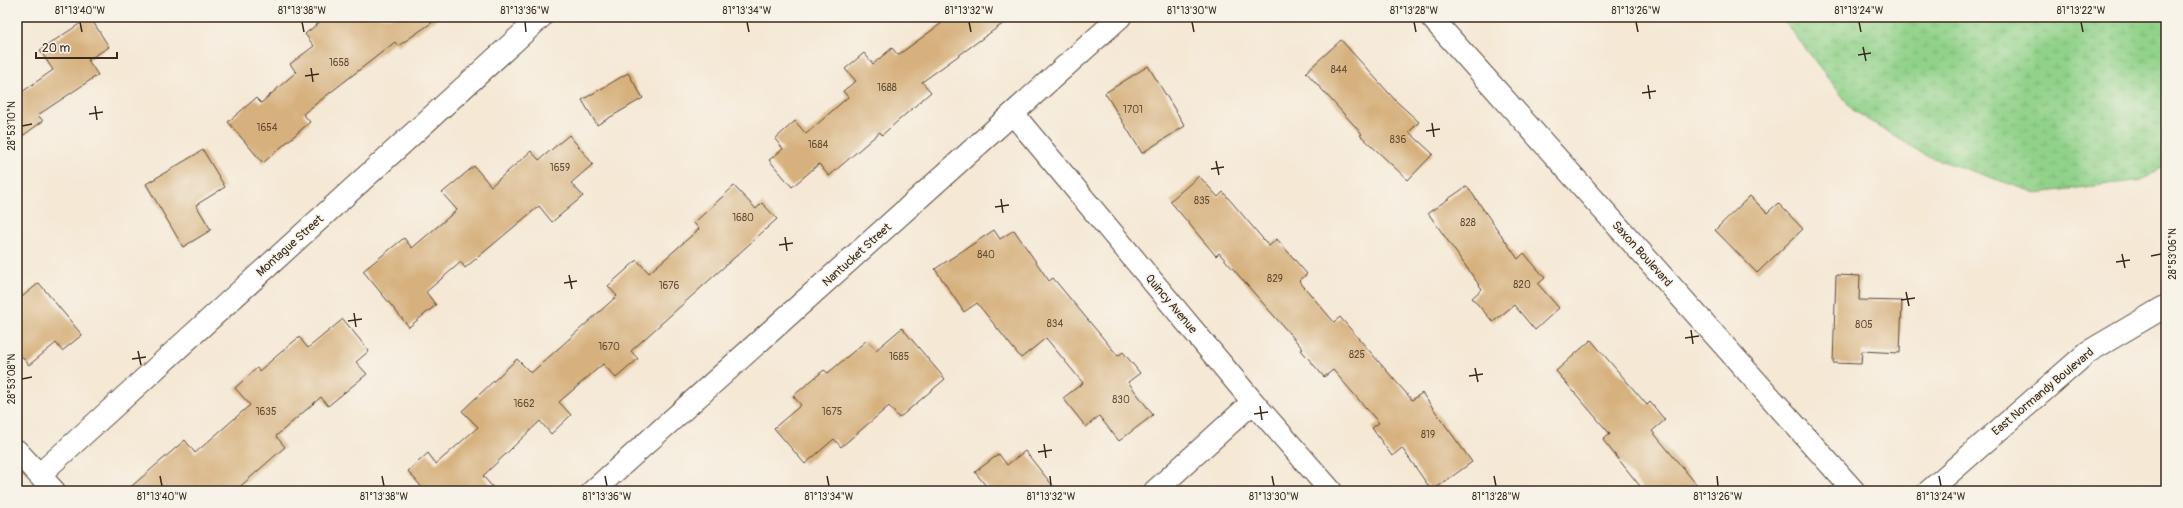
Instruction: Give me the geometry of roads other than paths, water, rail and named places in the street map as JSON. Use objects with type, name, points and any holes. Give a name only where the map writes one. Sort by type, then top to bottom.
[{"type":"street","name":"Montague Street","points":[[39,475],[541,17]]},
{"type":"street","name":"Nantucket Street","points":[[593,491],[1014,115],[1120,17]]},
{"type":"street","name":"Saxon Boulevard","points":[[1431,17],[1854,491]]},
{"type":"street","name":"Quincy Avenue","points":[[1014,115],[1253,402],[1331,491]]},
{"type":"street","name":"East Normandy Boulevard","points":[[1929,491],[2088,352],[2166,306]]},
{"type":"street","points":[[1155,491],[1253,402]]},
{"type":"street","points":[[17,451],[54,491]]}]
